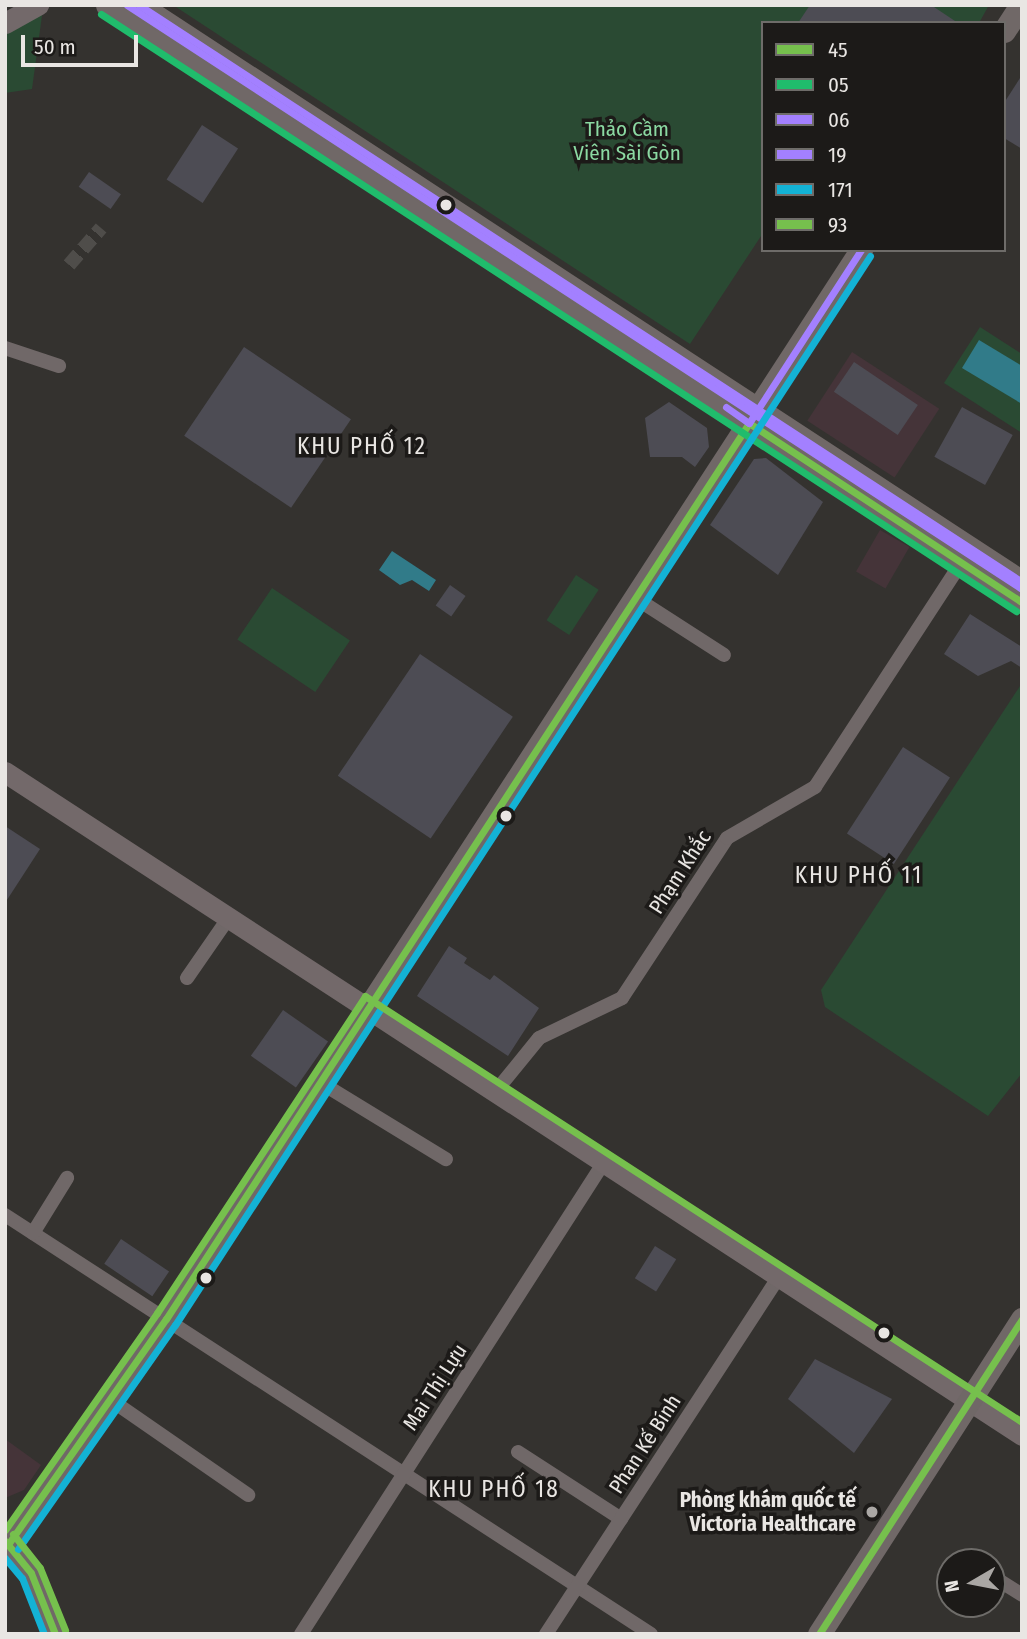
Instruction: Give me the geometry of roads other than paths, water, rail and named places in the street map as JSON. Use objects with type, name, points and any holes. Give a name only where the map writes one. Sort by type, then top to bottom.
[{"type":"main road","points":[[5,23],[38,5]]},
{"type":"main road","points":[[107,5],[451,219],[754,416],[966,556],[1022,602]]},
{"type":"main road","points":[[139,5],[451,219]]},
{"type":"main road","points":[[1006,28],[1021,5]]},
{"type":"main road","points":[[55,1634],[31,1573],[6,1543],[111,1400],[166,1319],[366,1006],[860,252]]},
{"type":"main road","points":[[966,556],[1022,582]]},
{"type":"main road","points":[[5,772],[230,916],[1022,1435]]},
{"type":"main road","points":[[820,1634],[1022,1319]]},
{"type":"street","points":[[5,348],[60,366]]},
{"type":"street","name":"Phạm Khắc","points":[[496,1091],[539,1038],[622,998],[727,838],[815,787],[966,556]]},
{"type":"street","points":[[634,597],[724,655]]},
{"type":"street","points":[[187,978],[230,916]]},
{"type":"street","points":[[318,1081],[446,1159]]},
{"type":"street","name":"Mai Thị Lựu","points":[[301,1634],[604,1162]]},
{"type":"street","points":[[33,1233],[66,1178]]},
{"type":"street","points":[[5,1215],[651,1634]]},
{"type":"street","name":"Phan Kế Bính","points":[[547,1634],[779,1276]]},
{"type":"street","points":[[111,1400],[248,1494]]},
{"type":"street","points":[[518,1452],[621,1519]]},
{"type":"street","points":[[1006,1585],[1022,1595]]},
{"type":"water","points":[[979,340],[1022,366],[1022,404],[962,368]]},
{"type":"water","points":[[392,551],[436,580],[429,591],[412,580],[400,585],[379,570]]},
{"type":"tunnel","points":[[69,265],[101,228]]},
{"type":"place","name":"Phòng khám quốc tế Victoria Healthcare","points":[[872,1512]]},
{"type":"district","name":"KHU PHỐ 12","points":[[362,446]]},
{"type":"district","name":"KHU PHỐ 11","points":[[859,875]]},
{"type":"district","name":"KHU PHỐ 18","points":[[494,1489]]},
{"type":"park label","name":"Thảo Cầm Viên Sài Gòn","points":[[627,141]]}]
